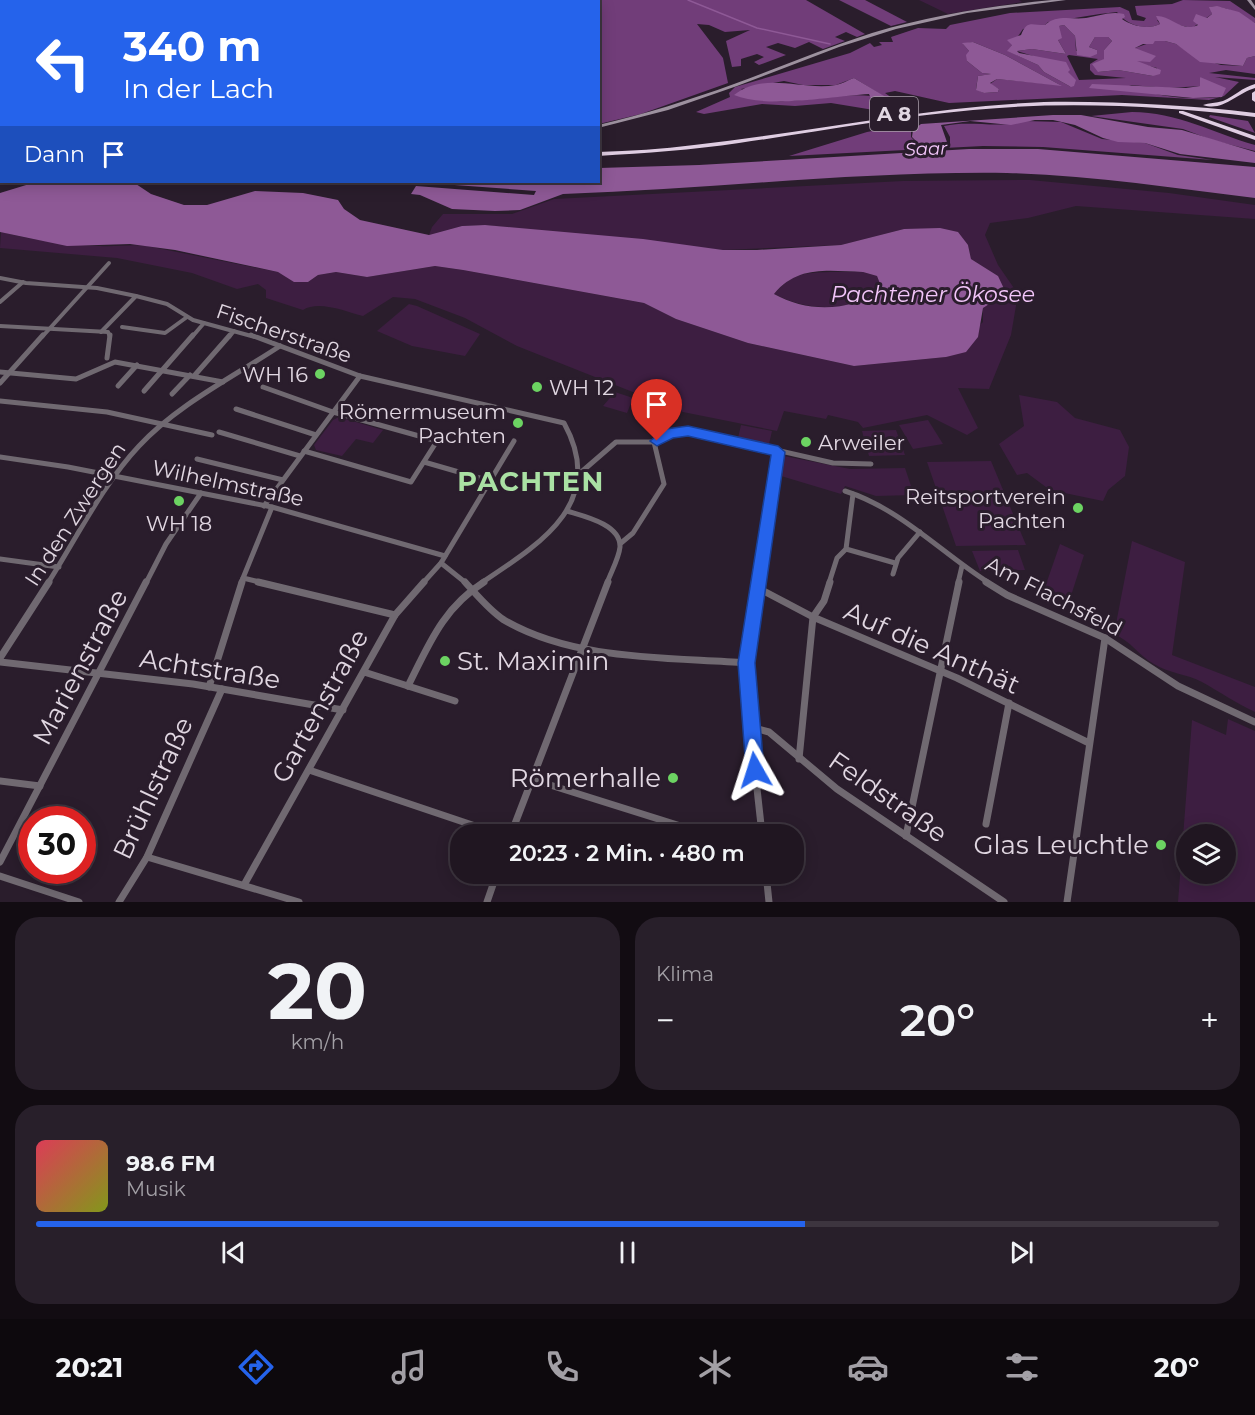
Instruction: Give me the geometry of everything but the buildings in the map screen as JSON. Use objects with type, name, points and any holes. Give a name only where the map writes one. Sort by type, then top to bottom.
[{"type":"highway","points":[[1178,104],[1224,104],[1246,89],[1255,86]]},
{"type":"highway","points":[[1255,93],[1255,100]]},
{"type":"highway","name":"A 8","points":[[726,143],[894,114],[982,103],[1076,99],[1178,104],[1255,114]]},
{"type":"highway","name":"A 8","points":[[600,152],[726,143],[974,108],[1048,103],[1130,104],[1255,114]]},
{"type":"highway","points":[[1130,104],[1187,113],[1255,138]]},
{"type":"main road","points":[[600,126],[642,116],[886,30],[1011,5],[1064,0]]},
{"type":"main road","points":[[1248,0],[1255,9]]},
{"type":"street","points":[[0,383],[109,263]]},
{"type":"street","name":"Fischerstraße","points":[[0,278],[23,282],[87,286],[136,296],[167,304],[187,317],[280,346],[360,376],[442,397],[560,420],[569,432],[579,474]]},
{"type":"street","points":[[0,302],[23,282]]},
{"type":"street","points":[[101,332],[136,296]]},
{"type":"street","points":[[122,327],[165,333],[187,317]]},
{"type":"street","points":[[144,391],[204,323]]},
{"type":"street","points":[[0,326],[101,332],[110,335],[107,358]]},
{"type":"street","points":[[172,394],[234,331]]},
{"type":"street","name":"In den Zwergen","points":[[0,660],[3,651],[116,476],[139,446],[164,423],[280,346]]},
{"type":"street","points":[[0,372],[76,380],[115,362],[223,382]]},
{"type":"street","points":[[118,386],[137,365]]},
{"type":"street","points":[[264,506],[360,376]]},
{"type":"street","points":[[219,432],[411,482],[437,441],[333,412],[263,387]]},
{"type":"street","points":[[0,401],[59,405],[164,423],[212,435]]},
{"type":"street","points":[[236,409],[316,435]]},
{"type":"street","points":[[408,686],[437,628],[462,596],[538,542],[567,511],[576,493],[579,474],[616,442],[636,440],[654,442],[671,433],[688,431],[834,463],[871,464]]},
{"type":"street","name":"Gartenstraße","points":[[244,885],[395,615],[443,560],[514,441]]},
{"type":"street","points":[[515,824],[621,543],[633,533],[664,484],[654,442]]},
{"type":"street","points":[[761,824],[750,727],[746,663],[778,452]]},
{"type":"street","name":"Wilhelmstraße","points":[[0,457],[116,476],[272,507],[443,560],[503,618],[555,641],[580,648]]},
{"type":"street","points":[[197,459],[283,480]]},
{"type":"street","points":[[424,462],[489,481]]},
{"type":"street","name":"Am Flachsfeld","points":[[845,491],[885,507],[962,566],[1024,604],[1105,638],[1178,686],[1255,722]]},
{"type":"street","name":"Marienstraße","points":[[0,862],[166,544],[201,493]]},
{"type":"street","points":[[799,759],[813,617],[824,601],[837,558],[846,549],[853,494]]},
{"type":"street","points":[[209,687],[243,578],[272,507]]},
{"type":"street","points":[[567,511],[612,530],[621,543]]},
{"type":"street","points":[[893,574],[895,563],[920,532]]},
{"type":"street","points":[[846,549],[895,563]]},
{"type":"street","points":[[0,559],[58,567]]},
{"type":"street","points":[[906,836],[962,566]]},
{"type":"street","points":[[243,578],[395,615]]},
{"type":"street","name":"Auf die Anthät","points":[[758,588],[813,617],[941,671],[1089,743]]},
{"type":"street","points":[[1066,902],[1105,638]]},
{"type":"street","points":[[580,648],[746,663]]},
{"type":"street","name":"Achtstraße","points":[[0,660],[209,687],[343,710]]},
{"type":"street","points":[[364,672],[455,701]]},
{"type":"street","name":"Brühlstraße","points":[[119,902],[147,856],[222,689]]},
{"type":"street","points":[[986,824],[1009,704]]},
{"type":"street","name":"Feldstraße","points":[[750,727],[769,732],[799,759],[906,836],[1004,902]]},
{"type":"street","points":[[309,770],[469,824]]},
{"type":"street","points":[[531,779],[674,824]]},
{"type":"street","points":[[0,781],[40,786]]},
{"type":"street","points":[[147,856],[299,902]]},
{"type":"street","points":[[0,876],[79,902]]},
{"type":"street","points":[[486,902],[493,884]]},
{"type":"street","points":[[767,884],[769,902]]},
{"type":"shaded area","points":[[600,0],[806,0],[865,34],[857,37],[846,32],[835,37],[845,41],[823,49],[809,42],[795,48],[778,43],[766,47],[786,55],[759,65],[754,62],[764,57],[757,54],[741,59],[741,66],[732,67],[726,41],[750,30],[725,32],[709,25],[697,24],[723,58],[728,83],[641,114],[600,124]]},
{"type":"shaded area","points":[[839,0],[865,0],[907,22],[891,26]]},
{"type":"shaded area","points":[[919,0],[1019,0],[1022,2],[948,14]]},
{"type":"shaded area","points":[[1183,0],[1230,1],[1255,18],[1255,23],[1233,11],[1216,7],[1210,7],[1212,14],[1192,28],[1157,20],[1160,24],[1155,26],[1137,26],[1121,17],[1117,12],[1108,13],[1048,22],[1045,25],[1023,29],[1008,51],[1038,65],[1044,72],[1071,87],[1033,56],[1017,51],[1032,49],[1066,54],[1058,40],[1059,26],[1064,25],[1075,36],[1076,51],[1097,50],[1089,47],[1095,37],[1108,37],[1112,41],[1104,50],[1105,57],[1098,72],[1118,70],[1153,76],[1157,68],[1138,63],[1136,61],[1144,61],[1135,48],[1155,41],[1165,41],[1176,44],[1196,57],[1221,65],[1243,66],[1247,58],[1255,56],[1255,74],[1226,70],[1209,73],[1255,78],[1255,80],[1215,77],[1239,82],[1222,97],[1200,77],[1201,86],[1169,88],[1129,85],[1151,93],[1174,97],[1220,97],[1209,100],[1122,95],[949,103],[895,91],[885,93],[899,103],[900,108],[886,112],[831,103],[795,106],[762,104],[704,114],[696,112],[730,97],[729,93],[735,87],[850,53],[870,43],[874,47],[882,45],[879,42],[893,42],[891,37],[918,28],[946,29],[950,25],[1010,13],[1120,7],[1129,11],[1132,20],[1144,21],[1146,18],[1137,15],[1135,6],[1172,4]],"holes":[[[973,42],[1005,55],[1060,85],[997,79],[990,84],[999,89],[998,92],[984,93],[976,89],[978,76],[992,74],[982,73],[967,61],[969,51],[963,44]],[[1067,56],[1098,59],[1090,64],[1090,70],[1095,75],[1126,78],[1079,80]],[[854,78],[890,100],[858,95],[794,101],[762,100],[741,89],[784,81],[803,85],[836,85]]]},
{"type":"shaded area","points":[[1132,112],[1180,119],[1255,145],[1255,151],[1212,140],[1183,129],[1091,116]]},
{"type":"shaded area","points":[[1210,115],[1248,121],[1255,133],[1209,117]]},
{"type":"shaded area","points":[[1025,121],[1061,122],[1102,139],[1145,143],[1178,155],[1213,160],[1043,147],[983,146],[789,156],[867,132],[908,124],[911,126],[911,137],[915,141],[924,146],[934,147],[950,145],[950,137],[944,126]]},
{"type":"shaded area","points":[[1030,180],[1169,193],[1255,205],[1255,219],[1076,206],[1028,218],[990,223],[985,235],[998,265],[1018,294],[1011,335],[989,389],[958,388],[978,428],[967,435],[927,415],[863,428],[858,422],[828,415],[826,419],[784,411],[777,431],[683,412],[517,346],[465,318],[415,299],[393,297],[363,316],[325,306],[309,307],[303,310],[266,298],[266,290],[258,284],[237,289],[192,273],[117,258],[0,248],[1,232],[75,245],[147,246],[278,272],[308,282],[318,275],[336,272],[367,277],[435,266],[644,303],[676,319],[748,343],[854,366],[946,357],[983,322],[983,308],[998,276],[971,259],[968,245],[904,229],[841,245],[723,250],[485,225],[462,226],[429,235],[432,227],[443,214],[512,214],[554,199],[903,181]]},
{"type":"shaded area","points":[[830,272],[863,272],[877,276],[882,290],[856,302],[829,307],[801,304],[774,294],[793,278]]},
{"type":"shaded area","points":[[409,304],[480,334],[465,356],[412,346],[377,331]]},
{"type":"shaded area","points":[[615,392],[633,398],[627,413],[603,406]]},
{"type":"shaded area","points":[[1019,395],[1057,402],[1075,418],[1120,430],[1129,447],[1125,476],[1108,490],[1103,501],[1050,490],[1027,473],[1017,475],[999,444],[1024,426]]},
{"type":"shaded area","points":[[339,417],[383,430],[373,443],[356,439],[342,456],[316,450],[314,445],[333,420]]},
{"type":"shaded area","points":[[928,420],[943,444],[913,449],[899,425]]},
{"type":"shaded area","points":[[741,425],[772,431],[769,444],[738,438]]},
{"type":"shaded area","points":[[896,430],[905,455],[869,456],[862,431]]},
{"type":"shaded area","points":[[784,456],[850,469],[905,468],[914,495],[876,496],[845,486],[841,494],[781,476]]},
{"type":"shaded area","points":[[991,461],[1026,545],[956,546],[927,462]]},
{"type":"shaded area","points":[[1132,541],[1185,562],[1172,655],[1255,687],[1255,712],[1202,682],[1159,667],[1114,634]]},
{"type":"shaded area","points":[[1060,544],[1084,555],[1069,602],[1044,590]]},
{"type":"shaded area","points":[[1018,550],[1025,570],[980,571],[972,551]]},
{"type":"shaded area","points":[[1228,719],[1255,731],[1255,902],[1178,902],[1179,884],[1236,884],[1236,824],[1184,824],[1192,720],[1226,735]]},
{"type":"water","points":[[1217,6],[1239,12],[1255,23],[1255,56],[1247,58],[1243,66],[1200,62],[1176,44],[1155,41],[1153,44],[1143,44],[1135,48],[1156,56],[1150,62],[1137,61],[1161,70],[1160,74],[1153,76],[1118,70],[1098,72],[1092,64],[1104,59],[1104,50],[1112,41],[1108,37],[1095,37],[1089,47],[1097,50],[1097,54],[1090,57],[1077,55],[1075,36],[1064,25],[1059,26],[1062,38],[1058,40],[1066,54],[1032,49],[1017,51],[1066,62],[1070,70],[1068,72],[1076,80],[1074,86],[1071,87],[1044,72],[1038,65],[1007,51],[1012,45],[1007,40],[1021,35],[1025,27],[1030,24],[1045,25],[1059,18],[1086,18],[1114,13],[1124,14],[1125,17],[1122,19],[1140,26],[1150,27],[1160,24],[1156,16],[1161,16],[1186,27],[1192,27],[1198,25],[1193,21],[1196,14],[1207,18],[1212,14],[1209,7]]},
{"type":"water","points":[[973,42],[1005,55],[1062,86],[997,79],[990,83],[999,89],[998,92],[984,93],[976,90],[978,76],[991,74],[982,73],[967,61],[966,55],[969,51],[962,43]]},
{"type":"water","points":[[1200,77],[1226,88],[1222,97],[1193,98],[1089,88],[1092,84],[1186,88],[1200,86]]},
{"type":"water","points":[[854,78],[891,100],[872,101],[869,94],[782,101],[748,99],[734,95],[758,84],[823,86],[838,84]]},
{"type":"water","points":[[1053,115],[1081,115],[1148,127],[1182,130],[1255,152],[1255,163],[1180,154],[1145,143],[1118,142],[1075,125],[1053,120],[1035,120],[1011,125],[970,121],[941,125],[948,145],[920,145],[912,137],[913,130],[921,124]]},
{"type":"water","points":[[969,149],[1038,149],[1255,167],[1255,198],[1100,179],[1007,173],[840,177],[563,194],[520,210],[495,211],[452,209],[420,195],[411,194],[416,186],[534,195],[536,191],[427,183],[600,183],[600,168],[699,165]]},
{"type":"water","name":"Pachtener Ökosee","points":[[33,183],[134,183],[151,194],[184,205],[207,205],[255,191],[303,193],[338,200],[344,209],[360,220],[429,235],[462,226],[485,225],[643,239],[723,250],[841,245],[904,229],[940,228],[958,232],[968,245],[971,259],[998,276],[1006,293],[983,308],[978,337],[966,352],[946,357],[854,366],[748,343],[676,319],[644,303],[463,270],[435,266],[367,277],[336,272],[318,275],[308,282],[294,282],[278,272],[175,250],[130,244],[67,246],[0,232],[0,193]],"holes":[[[826,271],[863,272],[877,276],[882,289],[856,302],[829,307],[801,304],[774,294],[793,278],[803,274]]]},
{"type":"waterway","points":[[688,0],[757,28],[830,44]]},
{"type":"place","name":"WH 16","points":[[320,374]]},
{"type":"place","name":"WH 12","points":[[537,387]]},
{"type":"place","name":"Römermuseum Pachten","points":[[518,423]]},
{"type":"place","name":"Arweiler","points":[[806,442]]},
{"type":"place","name":"WH 18","points":[[179,501]]},
{"type":"place","name":"Reitsportverein Pachten","points":[[1078,508]]},
{"type":"place","name":"St. Maximin","points":[[445,661]]},
{"type":"place","name":"Römerhalle","points":[[673,778]]},
{"type":"place","name":"Glas Leuchtle","points":[[1161,845]]},
{"type":"district","name":"PACHTEN","points":[[531,481]]},
{"type":"route","points":[[657,441],[671,433],[688,431],[778,452],[746,663],[747,698],[755,770]]},
{"type":"water label","name":"Saar","points":[[926,149]]}]
